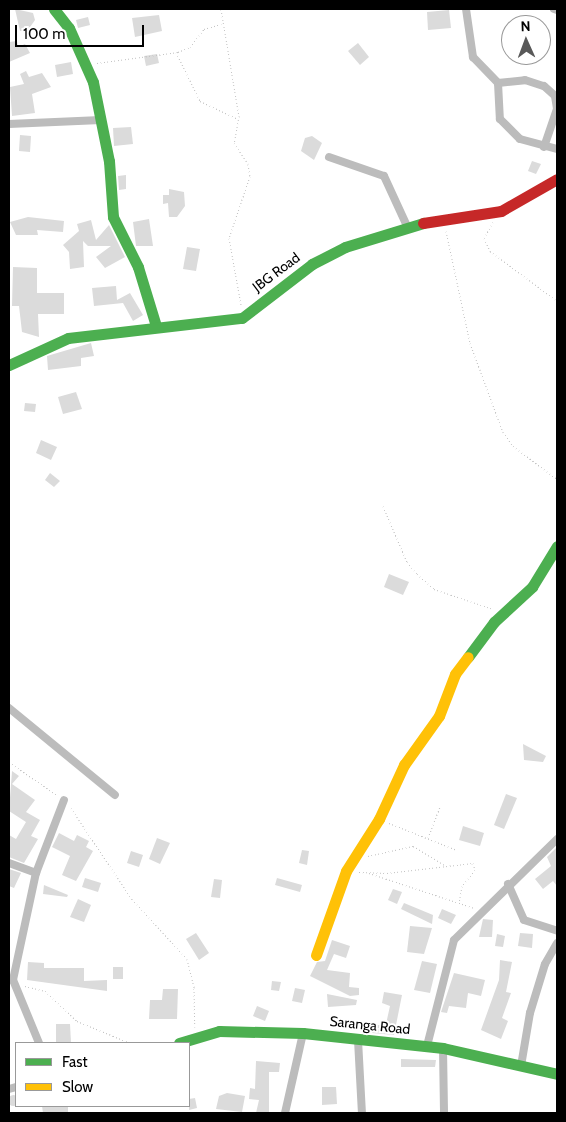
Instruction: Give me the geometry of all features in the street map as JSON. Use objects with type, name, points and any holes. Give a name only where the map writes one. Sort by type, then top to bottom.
[{"type":"street","points":[[54,9],[86,66],[101,120],[114,217],[138,267],[156,326]]},
{"type":"street","points":[[466,9],[473,58],[498,83],[500,119],[507,129],[544,148],[557,149]]},
{"type":"street","points":[[498,83],[524,80],[544,86],[555,96],[557,108],[544,148]]},
{"type":"street","points":[[9,124],[101,120]]},
{"type":"street","points":[[328,157],[384,176],[407,226]]},
{"type":"street","name":"JBG Road","points":[[242,318],[312,264],[345,247],[407,226],[501,211],[557,179]]},
{"type":"street","points":[[9,365],[68,338],[156,326],[242,318]]},
{"type":"street","points":[[316,955],[346,871],[355,860],[379,819],[404,765],[439,716],[455,674],[503,612],[532,587],[557,546]]},
{"type":"street","points":[[9,708],[115,795]]},
{"type":"street","points":[[39,1042],[13,982],[36,873],[64,800]]},
{"type":"street","points":[[426,1046],[454,940],[508,884],[557,839]]},
{"type":"street","points":[[9,863],[36,873]]},
{"type":"street","points":[[508,884],[524,920],[557,931]]},
{"type":"street","points":[[521,1066],[530,1013],[545,964],[557,942]]},
{"type":"street","name":"Saranga Road","points":[[182,1042],[220,1031],[303,1033],[443,1048],[557,1074]]},
{"type":"street","points":[[285,1113],[303,1033]]},
{"type":"street","points":[[358,1040],[362,1113]]},
{"type":"street","points":[[443,1048],[444,1113]]},
{"type":"path","points":[[221,9],[238,119],[234,143],[248,164],[250,176],[229,238],[229,256],[238,285],[242,318]]},
{"type":"path","points":[[86,66],[176,52],[190,47],[204,29],[222,24]]},
{"type":"path","points":[[176,52],[200,101],[238,119]]},
{"type":"path","points":[[501,211],[484,238],[490,251],[557,301]]},
{"type":"path","points":[[443,220],[470,344],[503,432],[514,446],[557,479]]},
{"type":"path","points":[[383,506],[407,562],[417,574],[434,589],[503,612]]},
{"type":"path","points":[[9,762],[64,800],[90,831],[132,899],[186,959],[194,988],[195,1038]]},
{"type":"path","points":[[428,838],[440,806]]},
{"type":"path","points":[[379,819],[457,850]]},
{"type":"path","points":[[355,860],[392,847],[413,846],[446,865]]},
{"type":"path","points":[[346,871],[366,872],[473,863],[475,870],[462,886],[459,902]]},
{"type":"path","points":[[366,872],[459,902],[481,912]]},
{"type":"path","points":[[13,982],[33,986],[45,991],[77,1022],[127,1042]]},
{"type":"building","points":[[15,9],[33,13],[35,20],[28,30],[20,31]]},
{"type":"building","points":[[449,10],[451,28],[428,30],[427,12]]},
{"type":"building","points":[[159,15],[162,31],[135,37],[132,18]]},
{"type":"building","points":[[88,17],[90,25],[78,28],[76,20]]},
{"type":"building","points":[[17,41],[18,47],[25,44],[30,53],[9,62],[9,42]]},
{"type":"building","points":[[358,43],[369,57],[360,65],[348,51]]},
{"type":"building","points":[[157,54],[159,63],[146,66],[144,56]]},
{"type":"building","points":[[71,62],[73,74],[57,77],[55,65]]},
{"type":"building","points":[[26,71],[29,77],[42,73],[51,87],[32,94],[35,113],[12,116],[10,87],[24,84],[20,74]]},
{"type":"building","points":[[131,127],[133,144],[114,146],[113,128]]},
{"type":"building","points":[[20,135],[31,136],[30,152],[19,151]]},
{"type":"building","points":[[312,136],[322,143],[314,160],[301,151],[305,138]]},
{"type":"building","points":[[532,161],[541,164],[536,174],[528,171]]},
{"type":"building","points":[[126,175],[126,189],[119,190],[118,176]]},
{"type":"building","points":[[169,189],[184,192],[185,206],[177,217],[169,217],[168,203],[163,204],[163,195],[169,195]]},
{"type":"building","points":[[28,217],[64,221],[63,232],[37,230],[38,235],[16,235],[10,222]]},
{"type":"building","points":[[149,219],[153,246],[136,246],[133,222]]},
{"type":"building","points":[[91,220],[96,240],[109,225],[125,257],[105,268],[96,257],[111,246],[88,246],[83,241],[84,267],[70,269],[69,252],[63,245],[79,231],[77,224]]},
{"type":"building","points":[[187,247],[200,249],[196,271],[183,269]]},
{"type":"building","points":[[13,267],[37,268],[37,293],[64,293],[64,314],[38,314],[39,337],[22,332],[19,306],[12,306]]},
{"type":"building","points":[[116,286],[117,300],[130,293],[143,315],[133,321],[123,303],[94,306],[92,288]]},
{"type":"building","points":[[91,343],[94,356],[81,358],[81,366],[48,370],[47,356]]},
{"type":"building","points":[[76,392],[82,409],[63,414],[58,397]]},
{"type":"building","points":[[25,403],[36,404],[35,412],[24,411]]},
{"type":"building","points":[[41,440],[57,447],[51,460],[36,453]]},
{"type":"building","points":[[50,473],[60,481],[54,487],[45,480]]},
{"type":"building","points":[[389,574],[409,582],[403,595],[384,587]]},
{"type":"building","points":[[523,744],[546,756],[543,762],[524,760]]},
{"type":"building","points":[[12,771],[19,776],[12,784],[35,800],[26,812],[40,820],[31,836],[38,839],[24,863],[9,857],[9,835],[16,839],[26,822],[9,811]]},
{"type":"building","points":[[506,794],[517,798],[504,829],[494,825]]},
{"type":"building","points":[[463,826],[484,833],[480,846],[459,840]]},
{"type":"building","points":[[59,833],[74,841],[77,835],[89,841],[86,847],[93,851],[76,881],[62,875],[70,856],[52,847]]},
{"type":"building","points":[[157,838],[170,843],[160,864],[149,859]]},
{"type":"building","points":[[557,847],[557,886],[553,881],[543,889],[535,879],[551,866],[547,857]]},
{"type":"building","points":[[302,850],[309,851],[307,865],[299,863]]},
{"type":"building","points":[[131,851],[143,855],[139,867],[127,863]]},
{"type":"building","points":[[9,869],[21,873],[14,888],[9,886]]},
{"type":"building","points":[[85,878],[101,883],[98,892],[82,887]]},
{"type":"building","points":[[277,878],[302,885],[300,892],[275,885]]},
{"type":"building","points":[[214,879],[222,880],[220,898],[211,897]]},
{"type":"building","points":[[44,885],[68,895],[67,897],[43,894]]},
{"type":"building","points":[[393,889],[402,892],[397,904],[388,900]]},
{"type":"building","points":[[78,899],[91,905],[84,922],[70,917]]},
{"type":"building","points":[[404,903],[433,915],[432,924],[401,909]]},
{"type":"building","points":[[442,909],[456,915],[451,924],[438,918]]},
{"type":"building","points":[[483,919],[493,920],[492,937],[479,937]]},
{"type":"building","points":[[410,926],[432,928],[424,954],[407,952]]},
{"type":"building","points":[[196,933],[209,953],[199,960],[186,939]]},
{"type":"building","points":[[520,933],[533,934],[532,948],[518,946]]},
{"type":"building","points":[[497,934],[505,936],[503,947],[495,946]]},
{"type":"building","points":[[332,940],[350,946],[346,958],[334,954],[327,970],[350,973],[349,987],[359,988],[359,995],[350,996],[310,976],[317,962],[325,961]]},
{"type":"building","points":[[500,960],[512,962],[506,992],[511,993],[502,1018],[508,1021],[501,1039],[481,1030],[499,980]]},
{"type":"building","points":[[422,961],[437,964],[430,993],[414,990]]},
{"type":"building","points":[[28,962],[44,963],[44,968],[84,968],[84,981],[107,980],[107,991],[27,980]]},
{"type":"building","points":[[113,967],[123,967],[123,979],[113,979]]},
{"type":"building","points":[[454,973],[485,980],[481,996],[468,993],[466,1008],[449,1006],[447,1013],[441,1012]]},
{"type":"building","points":[[272,981],[281,982],[279,991],[271,990]]},
{"type":"building","points":[[295,988],[305,990],[302,1003],[292,1001]]},
{"type":"building","points":[[163,989],[178,989],[177,1019],[149,1019],[150,1000],[162,1000]]},
{"type":"building","points":[[384,992],[402,995],[394,1035],[372,1033],[372,1026],[386,1024],[390,1006],[382,1003]]},
{"type":"building","points":[[327,994],[357,1000],[356,1005],[328,1007]]},
{"type":"building","points":[[257,1006],[269,1011],[265,1021],[253,1016]]},
{"type":"building","points":[[56,1024],[70,1024],[71,1042],[56,1042]]},
{"type":"building","points":[[401,1059],[436,1060],[435,1067],[401,1067]]},
{"type":"building","points":[[256,1061],[280,1063],[279,1072],[269,1072],[269,1113],[256,1113],[259,1100],[249,1099],[250,1088],[255,1089]]},
{"type":"building","points":[[322,1087],[336,1087],[337,1104],[322,1105]]},
{"type":"building","points":[[227,1093],[245,1096],[242,1112],[216,1109],[219,1096]]},
{"type":"building","points":[[13,1094],[15,1095],[15,1105],[13,1106],[7,1100]]},
{"type":"building","points":[[195,1098],[197,1108],[189,1110],[190,1099]]},
{"type":"building","points":[[42,1107],[68,1107],[68,1113],[43,1113]]},
{"type":"traffic: fast","points":[[54,9],[69,28],[93,82],[109,161],[113,217],[138,267],[156,326]]},
{"type":"traffic: fast","points":[[9,365],[68,338],[242,318],[312,264],[345,247],[423,223]]},
{"type":"traffic: fast","points":[[468,657],[494,622],[532,587],[557,546]]},
{"type":"traffic: fast","points":[[182,1042],[219,1031],[303,1033],[443,1048],[557,1074]]},
{"type":"traffic: slow","points":[[316,955],[346,871],[379,819],[404,765],[439,716],[455,674],[468,657]]},
{"type":"traffic: jam","points":[[423,223],[501,211],[557,179]]}]
